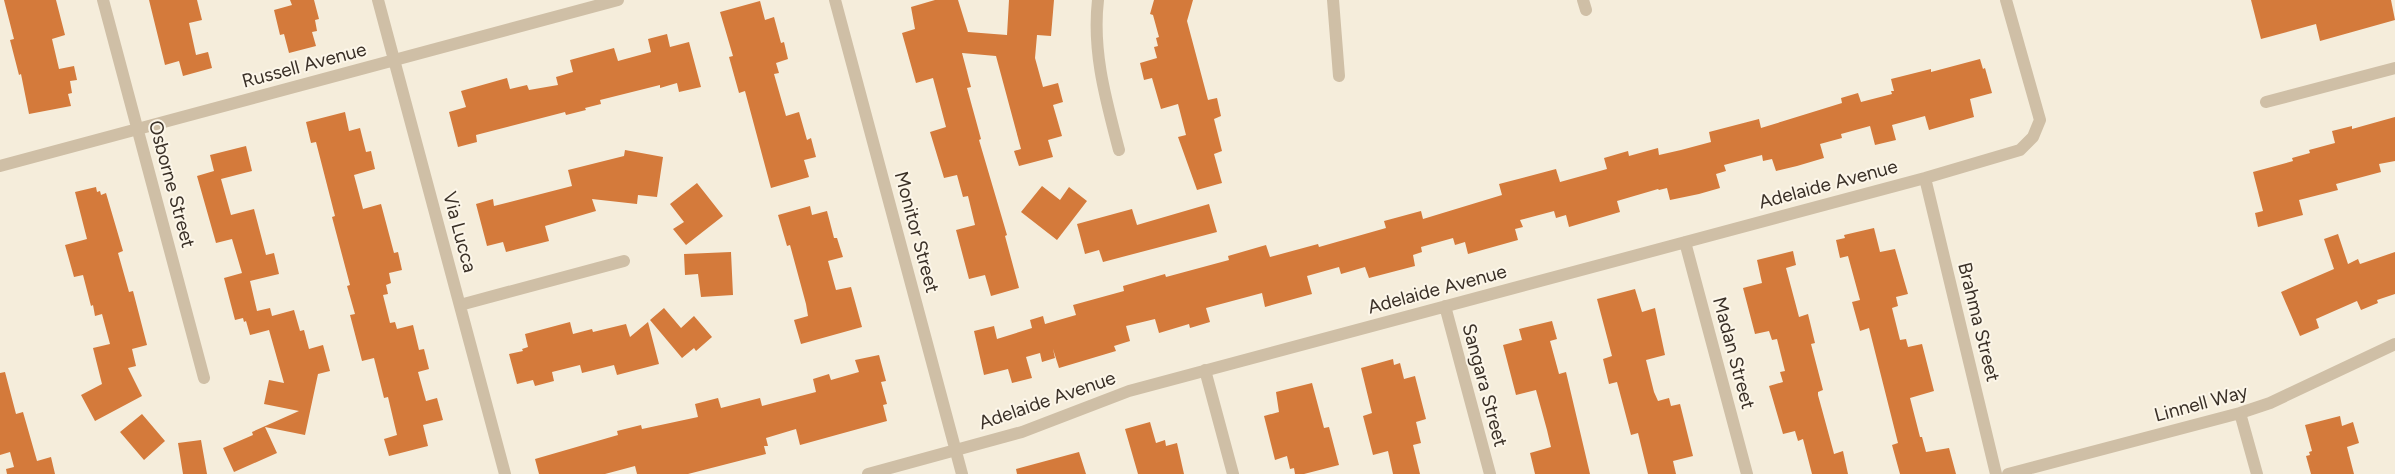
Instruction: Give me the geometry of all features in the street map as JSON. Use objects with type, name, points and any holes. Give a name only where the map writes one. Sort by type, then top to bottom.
[{"type":"street","name":"Osborne Street","points":[[103,0],[204,378]]},
{"type":"street","name":"Via Lucca","points":[[378,0],[505,474]]},
{"type":"street","name":"Russell Avenue","points":[[0,166],[618,0]]},
{"type":"street","name":"Monitor Street","points":[[835,0],[962,474]]},
{"type":"street","points":[[1098,0],[1096,20],[1097,55],[1103,91],[1119,150]]},
{"type":"street","points":[[1333,0],[1339,76]]},
{"type":"street","name":"Adelaide Avenue","points":[[868,474],[1022,432],[1129,391],[1925,178],[2020,150],[2033,137],[2040,120],[2006,0]]},
{"type":"street","points":[[2266,102],[2395,68]]},
{"type":"street","name":"Brahma Street","points":[[1925,178],[1996,474]]},
{"type":"street","name":"Madan Street","points":[[1685,242],[1747,474]]},
{"type":"street","points":[[460,305],[624,261]]},
{"type":"street","name":"Sangara Street","points":[[1445,306],[1490,474]]},
{"type":"street","name":"Linnell Way","points":[[2008,474],[2240,413],[2270,403],[2395,344]]},
{"type":"street","points":[[1205,370],[1232,474]]},
{"type":"street","points":[[2240,413],[2256,474]]},
{"type":"building","points":[[4,0],[56,0],[65,35],[52,39],[59,69],[74,66],[77,80],[70,81],[72,93],[68,94],[71,106],[29,114],[21,74],[19,75],[10,40],[14,39]]},
{"type":"building","points":[[149,0],[197,0],[202,20],[189,23],[196,55],[208,52],[212,68],[183,76],[179,61],[165,65]]},
{"type":"building","points":[[290,0],[314,0],[319,19],[315,20],[317,31],[312,32],[316,46],[289,53],[284,34],[280,35],[274,10],[292,5]]},
{"type":"building","points":[[935,0],[958,0],[968,32],[1007,35],[1009,0],[1054,0],[1051,36],[1037,35],[1035,58],[1043,87],[1058,83],[1063,102],[1053,105],[1062,136],[1048,140],[1053,157],[1019,166],[1014,151],[1021,149],[996,56],[962,53],[971,87],[967,88],[981,139],[979,140],[1007,235],[1005,236],[1019,288],[991,296],[985,275],[969,279],[956,230],[975,225],[968,196],[963,197],[957,175],[944,178],[930,132],[946,127],[933,78],[916,83],[902,33],[915,29],[911,7]]},
{"type":"building","points":[[1154,0],[1193,0],[1187,21],[1208,100],[1217,98],[1221,116],[1214,119],[1222,151],[1214,154],[1222,183],[1197,190],[1178,137],[1186,135],[1178,104],[1161,109],[1152,78],[1144,80],[1140,63],[1157,58],[1154,47],[1158,46],[1156,38],[1159,37],[1153,15],[1150,14]]},
{"type":"building","points":[[2251,0],[2391,0],[2395,20],[2320,41],[2316,24],[2261,39]]},
{"type":"building","points":[[760,1],[765,20],[774,17],[781,43],[784,42],[788,59],[776,63],[779,73],[774,74],[786,116],[799,112],[807,140],[811,138],[816,157],[804,160],[809,177],[771,188],[745,91],[739,93],[729,57],[733,56],[720,12]]},
{"type":"building","points":[[667,34],[670,47],[689,42],[701,87],[679,92],[677,83],[660,88],[660,85],[600,100],[601,104],[585,108],[586,110],[566,115],[565,112],[476,135],[477,142],[458,147],[449,112],[466,107],[461,91],[507,78],[510,89],[527,85],[529,90],[558,85],[556,77],[573,72],[570,60],[614,48],[618,61],[651,52],[648,39]]},
{"type":"building","points":[[1980,59],[1983,69],[1985,68],[1992,93],[1970,99],[1974,117],[1929,130],[1925,116],[1892,125],[1896,140],[1875,145],[1870,126],[1841,134],[1842,138],[1820,144],[1824,158],[1797,166],[1776,171],[1772,159],[1763,161],[1762,155],[1724,165],[1726,171],[1716,174],[1720,188],[1699,194],[1670,200],[1667,188],[1658,189],[1617,201],[1620,212],[1569,227],[1566,215],[1556,218],[1554,211],[1520,220],[1523,227],[1515,229],[1518,240],[1468,254],[1465,242],[1455,245],[1453,238],[1421,247],[1422,252],[1413,255],[1415,266],[1369,278],[1365,267],[1341,274],[1339,267],[1307,276],[1312,294],[1265,307],[1262,293],[1206,308],[1210,322],[1190,328],[1189,324],[1159,333],[1155,319],[1126,326],[1130,341],[1114,346],[1116,351],[1059,368],[1053,349],[1055,358],[1042,362],[1040,353],[1026,357],[1032,378],[1012,383],[1008,369],[984,375],[974,331],[994,326],[997,339],[1032,328],[1030,320],[1043,316],[1045,324],[1076,315],[1073,305],[1124,291],[1123,286],[1165,274],[1166,277],[1229,260],[1228,256],[1266,245],[1270,257],[1318,244],[1319,247],[1386,228],[1384,221],[1421,211],[1423,219],[1502,195],[1499,184],[1556,169],[1560,182],[1607,169],[1604,158],[1628,151],[1629,156],[1658,148],[1659,155],[1681,150],[1711,142],[1709,132],[1759,119],[1761,128],[1842,103],[1841,98],[1858,93],[1861,102],[1892,94],[1891,91],[1894,91],[1891,79],[1931,69],[1931,72]]},
{"type":"building","points":[[345,112],[349,131],[360,128],[366,152],[371,151],[375,169],[354,175],[363,209],[381,204],[394,253],[398,252],[402,270],[389,273],[391,283],[386,285],[388,294],[383,295],[390,323],[395,322],[397,329],[413,325],[419,350],[424,349],[429,369],[418,372],[426,401],[437,398],[443,420],[423,425],[428,446],[389,456],[384,439],[397,435],[388,397],[384,398],[374,358],[362,361],[350,315],[355,314],[347,286],[350,285],[332,217],[335,216],[316,142],[311,143],[306,122]]},
{"type":"building","points":[[2395,117],[2395,161],[2379,164],[2381,172],[2336,184],[2338,190],[2299,200],[2303,215],[2258,227],[2255,213],[2263,211],[2253,172],[2293,161],[2292,158],[2310,153],[2309,150],[2335,143],[2332,131],[2352,126],[2352,129]]},
{"type":"building","points":[[246,146],[252,171],[221,179],[231,215],[254,209],[266,255],[274,253],[279,274],[250,281],[257,311],[270,308],[272,316],[294,310],[300,331],[304,330],[309,349],[323,345],[330,371],[318,374],[305,435],[265,427],[277,453],[234,472],[223,448],[253,435],[252,432],[299,411],[264,404],[269,380],[284,383],[269,330],[250,335],[246,321],[244,322],[243,318],[235,320],[224,278],[242,273],[232,239],[216,243],[197,176],[214,171],[210,155]]},
{"type":"building","points":[[625,150],[663,157],[657,197],[638,195],[637,204],[592,199],[596,211],[545,226],[549,241],[506,252],[503,242],[487,246],[476,204],[493,199],[494,206],[572,186],[568,170],[624,156]]},
{"type":"building","points":[[697,183],[723,216],[686,245],[673,229],[684,222],[670,204]]},
{"type":"building","points":[[1042,186],[1060,200],[1069,187],[1087,201],[1057,240],[1021,212]]},
{"type":"building","points":[[96,187],[97,192],[100,191],[101,195],[106,193],[123,251],[118,253],[129,292],[133,291],[147,345],[132,349],[136,366],[128,368],[142,396],[95,421],[81,395],[102,384],[93,348],[110,344],[102,314],[95,316],[83,275],[74,277],[65,245],[87,239],[75,192]]},
{"type":"building","points":[[1209,204],[1217,232],[1103,262],[1099,250],[1085,254],[1077,224],[1132,209],[1137,225]]},
{"type":"building","points":[[810,206],[812,215],[827,211],[834,238],[837,238],[843,257],[828,261],[836,290],[851,287],[862,327],[801,344],[794,320],[808,316],[806,304],[790,245],[787,246],[778,215]]},
{"type":"building","points":[[1874,228],[1880,252],[1895,249],[1908,294],[1896,297],[1898,306],[1892,308],[1900,340],[1906,339],[1908,347],[1922,344],[1934,391],[1910,398],[1920,437],[1922,437],[1926,452],[1949,448],[1956,474],[1900,474],[1892,445],[1898,443],[1869,328],[1860,331],[1852,302],[1860,300],[1848,256],[1840,258],[1836,240],[1845,238],[1844,235]]},
{"type":"building","points":[[2338,234],[2348,264],[2358,259],[2360,264],[2395,252],[2395,294],[2377,300],[2378,303],[2361,310],[2357,301],[2316,319],[2319,328],[2300,336],[2281,292],[2334,269],[2324,239]]},
{"type":"building","points":[[1793,251],[1796,265],[1786,268],[1799,317],[1808,314],[1815,343],[1811,344],[1823,390],[1818,392],[1818,395],[1834,454],[1843,451],[1848,474],[1812,474],[1803,439],[1798,441],[1795,431],[1783,434],[1769,386],[1783,382],[1780,372],[1785,371],[1777,339],[1772,340],[1769,331],[1755,334],[1743,288],[1762,283],[1757,260]]},
{"type":"building","points":[[731,252],[733,295],[701,297],[698,274],[685,275],[684,254]]},
{"type":"building","points":[[1635,289],[1642,312],[1655,308],[1665,355],[1646,360],[1654,392],[1658,401],[1669,398],[1671,406],[1680,404],[1693,456],[1673,461],[1676,474],[1648,474],[1638,433],[1631,435],[1617,382],[1609,384],[1603,359],[1612,356],[1597,299]]},
{"type":"building","points":[[664,308],[681,328],[694,316],[712,337],[696,351],[694,348],[682,358],[650,320]]},
{"type":"building","points":[[1552,321],[1557,339],[1550,341],[1559,374],[1566,372],[1590,474],[1535,474],[1530,453],[1551,447],[1547,430],[1536,390],[1516,395],[1503,345],[1522,340],[1519,329]]},
{"type":"building","points":[[570,322],[573,334],[592,329],[593,332],[626,324],[630,337],[648,322],[659,364],[617,375],[614,365],[582,373],[580,365],[552,372],[554,381],[535,386],[533,380],[517,384],[509,354],[523,351],[522,349],[528,347],[525,334]]},
{"type":"building","points":[[879,355],[886,381],[881,382],[887,404],[883,405],[887,421],[800,445],[796,429],[766,438],[768,446],[764,446],[766,454],[688,474],[637,474],[635,466],[605,474],[539,474],[535,459],[618,435],[617,431],[641,425],[642,429],[698,417],[695,404],[718,398],[721,408],[760,398],[762,406],[816,392],[813,379],[829,374],[831,380],[859,372],[855,360]]},
{"type":"building","points":[[1393,359],[1394,365],[1400,363],[1404,379],[1415,376],[1426,419],[1416,422],[1421,443],[1413,445],[1420,474],[1393,474],[1388,451],[1373,455],[1363,416],[1372,413],[1361,368]]},
{"type":"building","points":[[5,372],[16,414],[23,412],[37,461],[51,457],[55,474],[7,474],[6,469],[14,467],[10,452],[0,455],[0,373]]},
{"type":"building","points":[[1312,383],[1324,428],[1329,427],[1339,465],[1304,474],[1295,474],[1294,468],[1290,469],[1287,456],[1275,460],[1264,416],[1279,412],[1276,392]]},
{"type":"building","points":[[142,414],[165,441],[144,460],[120,432]]},
{"type":"building","points":[[2340,416],[2342,426],[2353,422],[2359,443],[2347,447],[2354,474],[2311,474],[2306,456],[2310,455],[2309,452],[2312,451],[2305,425]]},
{"type":"building","points":[[1150,422],[1156,443],[1165,440],[1166,446],[1177,443],[1184,474],[1138,474],[1125,429]]},
{"type":"building","points":[[201,440],[207,474],[183,474],[178,443]]},
{"type":"building","points":[[1079,452],[1086,474],[1017,474],[1016,469]]}]
